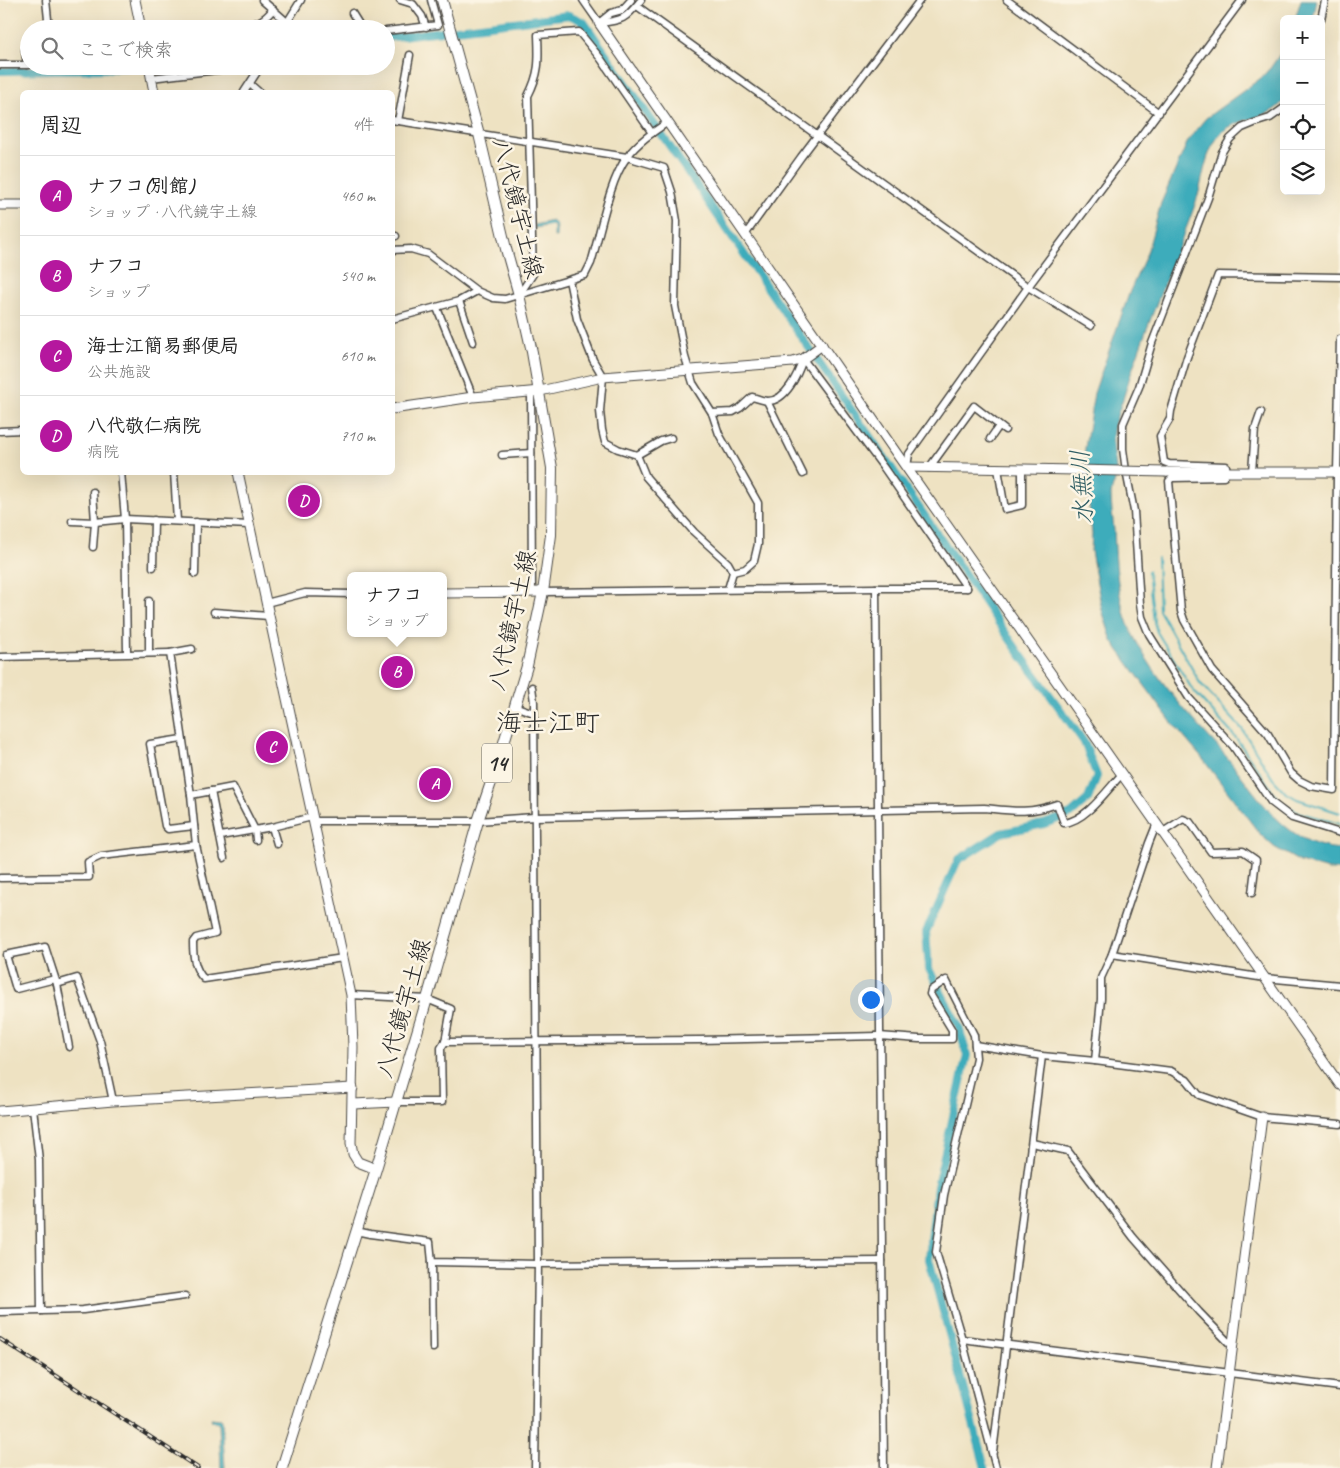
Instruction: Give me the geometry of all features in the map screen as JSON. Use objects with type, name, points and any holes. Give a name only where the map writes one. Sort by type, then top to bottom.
[{"type":"main road","name":"八代鏡宇土線","points":[[282,1468],[376,1169],[478,821],[499,760],[527,666],[544,592],[551,534],[552,468],[535,392],[519,295],[506,249],[479,134],[442,0]]},
{"type":"street","points":[[46,0],[48,20]]},
{"type":"street","points":[[135,0],[139,20]]},
{"type":"street","points":[[262,0],[285,20]]},
{"type":"street","points":[[288,20],[300,0]]},
{"type":"street","points":[[400,0],[414,4],[422,16],[426,27]]},
{"type":"street","points":[[395,30],[438,25],[431,0]]},
{"type":"street","points":[[583,0],[745,235],[1340,1085]]},
{"type":"street","points":[[599,23],[611,14],[622,10],[631,0]]},
{"type":"street","points":[[745,235],[920,0]]},
{"type":"street","points":[[1007,0],[1159,113]]},
{"type":"street","points":[[908,467],[909,454],[1028,288],[1242,0]]},
{"type":"street","points":[[1322,15],[1325,0]]},
{"type":"street","points":[[599,23],[619,21],[639,3],[1028,288],[1091,326]]},
{"type":"street","points":[[264,20],[273,9]]},
{"type":"street","points":[[352,13],[356,20]]},
{"type":"street","points":[[519,295],[533,274],[528,96],[536,81],[539,62],[538,36],[579,32],[652,133]]},
{"type":"street","points":[[410,55],[395,120],[627,157],[664,168],[672,192],[678,233],[675,306],[693,383],[712,413],[720,434],[758,503],[758,544],[754,561],[745,568],[733,572]]},
{"type":"street","points":[[0,65],[20,65]]},
{"type":"street","points":[[150,75],[154,90]]},
{"type":"street","points":[[246,90],[254,75]]},
{"type":"street","points":[[250,84],[257,90]]},
{"type":"street","points":[[1280,111],[1270,118],[1242,128],[1230,139],[1222,152],[1208,198],[1152,343],[1139,387],[1123,424],[1123,449],[1134,511],[1140,604],[1142,617],[1149,634],[1189,698],[1233,746],[1270,802],[1292,818],[1340,833]]},
{"type":"street","points":[[395,250],[411,249],[428,254],[477,291],[493,298],[505,299],[585,275],[591,263],[617,175],[627,157],[652,133],[667,122]]},
{"type":"street","points":[[0,205],[20,205]]},
{"type":"street","points":[[1340,277],[1218,275],[1187,357],[1170,418],[1160,436],[1164,462],[1169,464],[1226,466],[1227,472],[1224,477],[1172,478],[1169,481],[1184,620],[1212,670],[1268,734],[1291,773],[1299,780],[1311,786],[1334,790],[1340,339]]},
{"type":"street","points":[[569,280],[577,319],[603,377],[600,411],[602,430],[606,442],[618,449],[637,455],[661,441],[671,438]]},
{"type":"street","points":[[395,318],[459,301],[477,291]]},
{"type":"street","points":[[459,301],[473,342]]},
{"type":"street","points":[[437,308],[473,397]]},
{"type":"street","points":[[395,409],[473,397],[535,392],[603,377],[793,362],[803,359],[822,345]]},
{"type":"street","points":[[712,413],[733,412],[752,397],[767,401],[781,396],[798,372],[803,359]]},
{"type":"street","points":[[447,593],[967,588],[884,468],[803,359]]},
{"type":"street","points":[[532,592],[531,453],[535,392]]},
{"type":"street","points":[[767,401],[803,474]]},
{"type":"street","points":[[929,468],[974,406],[1002,428],[990,439]]},
{"type":"street","points":[[1252,472],[1255,429],[1262,412]]},
{"type":"street","points":[[0,431],[20,430]]},
{"type":"street","points":[[502,454],[531,453]]},
{"type":"street","points":[[637,455],[646,477],[694,532],[728,563],[733,572],[728,589]]},
{"type":"street","points":[[908,467],[1166,472],[1338,472]]},
{"type":"street","points":[[998,470],[1005,509],[1022,505],[1022,470]]},
{"type":"street","points":[[121,475],[125,519],[127,653]]},
{"type":"street","points":[[174,475],[177,521]]},
{"type":"street","points":[[239,475],[351,996],[353,1088],[351,1143],[353,1154],[358,1162],[376,1169]]},
{"type":"street","points":[[93,492],[94,547]]},
{"type":"street","points":[[72,521],[95,522],[125,519],[249,524]]},
{"type":"street","points":[[153,567],[154,520]]},
{"type":"street","points":[[195,574],[196,522]]},
{"type":"street","points":[[876,588],[884,1468]]},
{"type":"street","points":[[266,604],[304,593],[347,594]]},
{"type":"street","points":[[149,600],[149,653]]},
{"type":"street","points":[[214,612],[269,616]]},
{"type":"street","points":[[0,656],[149,653],[192,649]]},
{"type":"street","points":[[170,652],[192,795],[196,845],[215,932],[196,938],[193,942],[196,969],[204,979],[344,958]]},
{"type":"street","points":[[532,687],[534,713],[538,1264],[535,1468]]},
{"type":"street","points":[[514,706],[534,713]]},
{"type":"street","points":[[182,739],[150,744],[165,826],[168,829],[194,826]]},
{"type":"street","points":[[220,836],[313,818],[478,821],[534,817],[984,808],[1026,812],[1057,804],[1064,823],[1073,822],[1086,813],[1122,774]]},
{"type":"street","points":[[192,795],[233,787],[255,830],[256,840]]},
{"type":"street","points":[[212,791],[224,858]]},
{"type":"street","points":[[1163,832],[1183,819],[1190,822],[1211,852],[1243,851],[1256,860],[1252,892]]},
{"type":"street","points":[[1095,1061],[1101,1000],[1101,978],[1112,954],[1157,823]]},
{"type":"street","points":[[272,827],[276,844]]},
{"type":"street","points":[[0,878],[90,877],[88,862],[101,856],[196,845]]},
{"type":"street","points":[[69,1047],[56,982],[45,946],[6,955],[16,989],[56,982],[77,978],[100,1041],[113,1102]]},
{"type":"street","points":[[1112,954],[1265,978],[1340,985]]},
{"type":"street","points":[[445,1042],[708,1040],[879,1036],[952,1039],[952,1030],[930,994],[931,990],[946,980],[974,1035],[976,1058],[944,1195],[936,1252],[962,1339],[996,1468]]},
{"type":"street","points":[[351,996],[427,1000],[451,1009],[445,1042],[441,1048],[442,1102],[353,1104]]},
{"type":"street","points":[[975,1045],[1042,1056],[1171,1071],[1188,1080],[1199,1095],[1262,1117],[1340,1124]]},
{"type":"street","points":[[993,1456],[1042,1056]]},
{"type":"street","points":[[0,1111],[113,1102],[353,1088]]},
{"type":"street","points":[[33,1108],[39,1160],[41,1311]]},
{"type":"street","points":[[1217,1468],[1262,1117]]},
{"type":"street","points":[[1032,1143],[1068,1151],[1133,1237],[1199,1312],[1233,1346]]},
{"type":"street","points":[[356,1231],[430,1242],[433,1348]]},
{"type":"street","points":[[432,1262],[538,1264],[882,1261]]},
{"type":"street","points":[[0,1312],[83,1310],[185,1296]]},
{"type":"street","points":[[962,1339],[1340,1386]]},
{"type":"water","points":[[1301,0],[1317,0],[1314,15],[1296,15]]},
{"type":"water","points":[[1280,54],[1280,104],[1269,112],[1233,125],[1225,130],[1214,143],[1208,156],[1193,210],[1140,347],[1115,423],[1113,448],[1116,476],[1111,494],[1111,503],[1117,571],[1124,612],[1134,637],[1152,667],[1270,812],[1301,837],[1319,845],[1340,849],[1340,870],[1328,870],[1300,862],[1274,847],[1259,833],[1205,762],[1172,723],[1112,641],[1102,610],[1091,551],[1092,534],[1084,472],[1085,448],[1094,393],[1130,291],[1147,253],[1161,203],[1187,143],[1206,118],[1261,78]]},
{"type":"water","points":[[552,221],[557,225],[556,237],[554,237],[554,226],[535,228],[534,225]]},
{"type":"water","points":[[211,1418],[222,1420],[225,1468],[221,1468],[219,1423],[212,1421]]},
{"type":"waterway","points":[[395,37],[569,15],[584,22],[1018,651],[1084,742],[1097,776],[1088,799],[1071,814],[1044,824],[1001,833],[958,860],[926,932],[929,969],[959,1027],[967,1055],[937,1187],[929,1259],[985,1468]]},
{"type":"waterway","points":[[0,71],[20,71]]},
{"type":"waterway","points":[[1157,558],[1159,610],[1200,683],[1242,729],[1273,779],[1285,792],[1297,799],[1340,813]]},
{"type":"waterway","points":[[1148,571],[1154,622],[1157,632],[1192,689],[1236,738],[1281,803],[1301,813],[1340,824]]},
{"type":"railway","points":[[0,1339],[198,1468]]},
{"type":"place","name":"八代敬仁病院","points":[[304,501]]},
{"type":"place","name":"ナフコ","points":[[397,672]]},
{"type":"place","name":"海士江簡易郵便局","points":[[272,747]]},
{"type":"place","name":"ナフコ(別館)","points":[[435,784]]},
{"type":"district","name":"海士江町","points":[[548,722]]},
{"type":"water label","name":"水無川","points":[[1081,487]]}]
